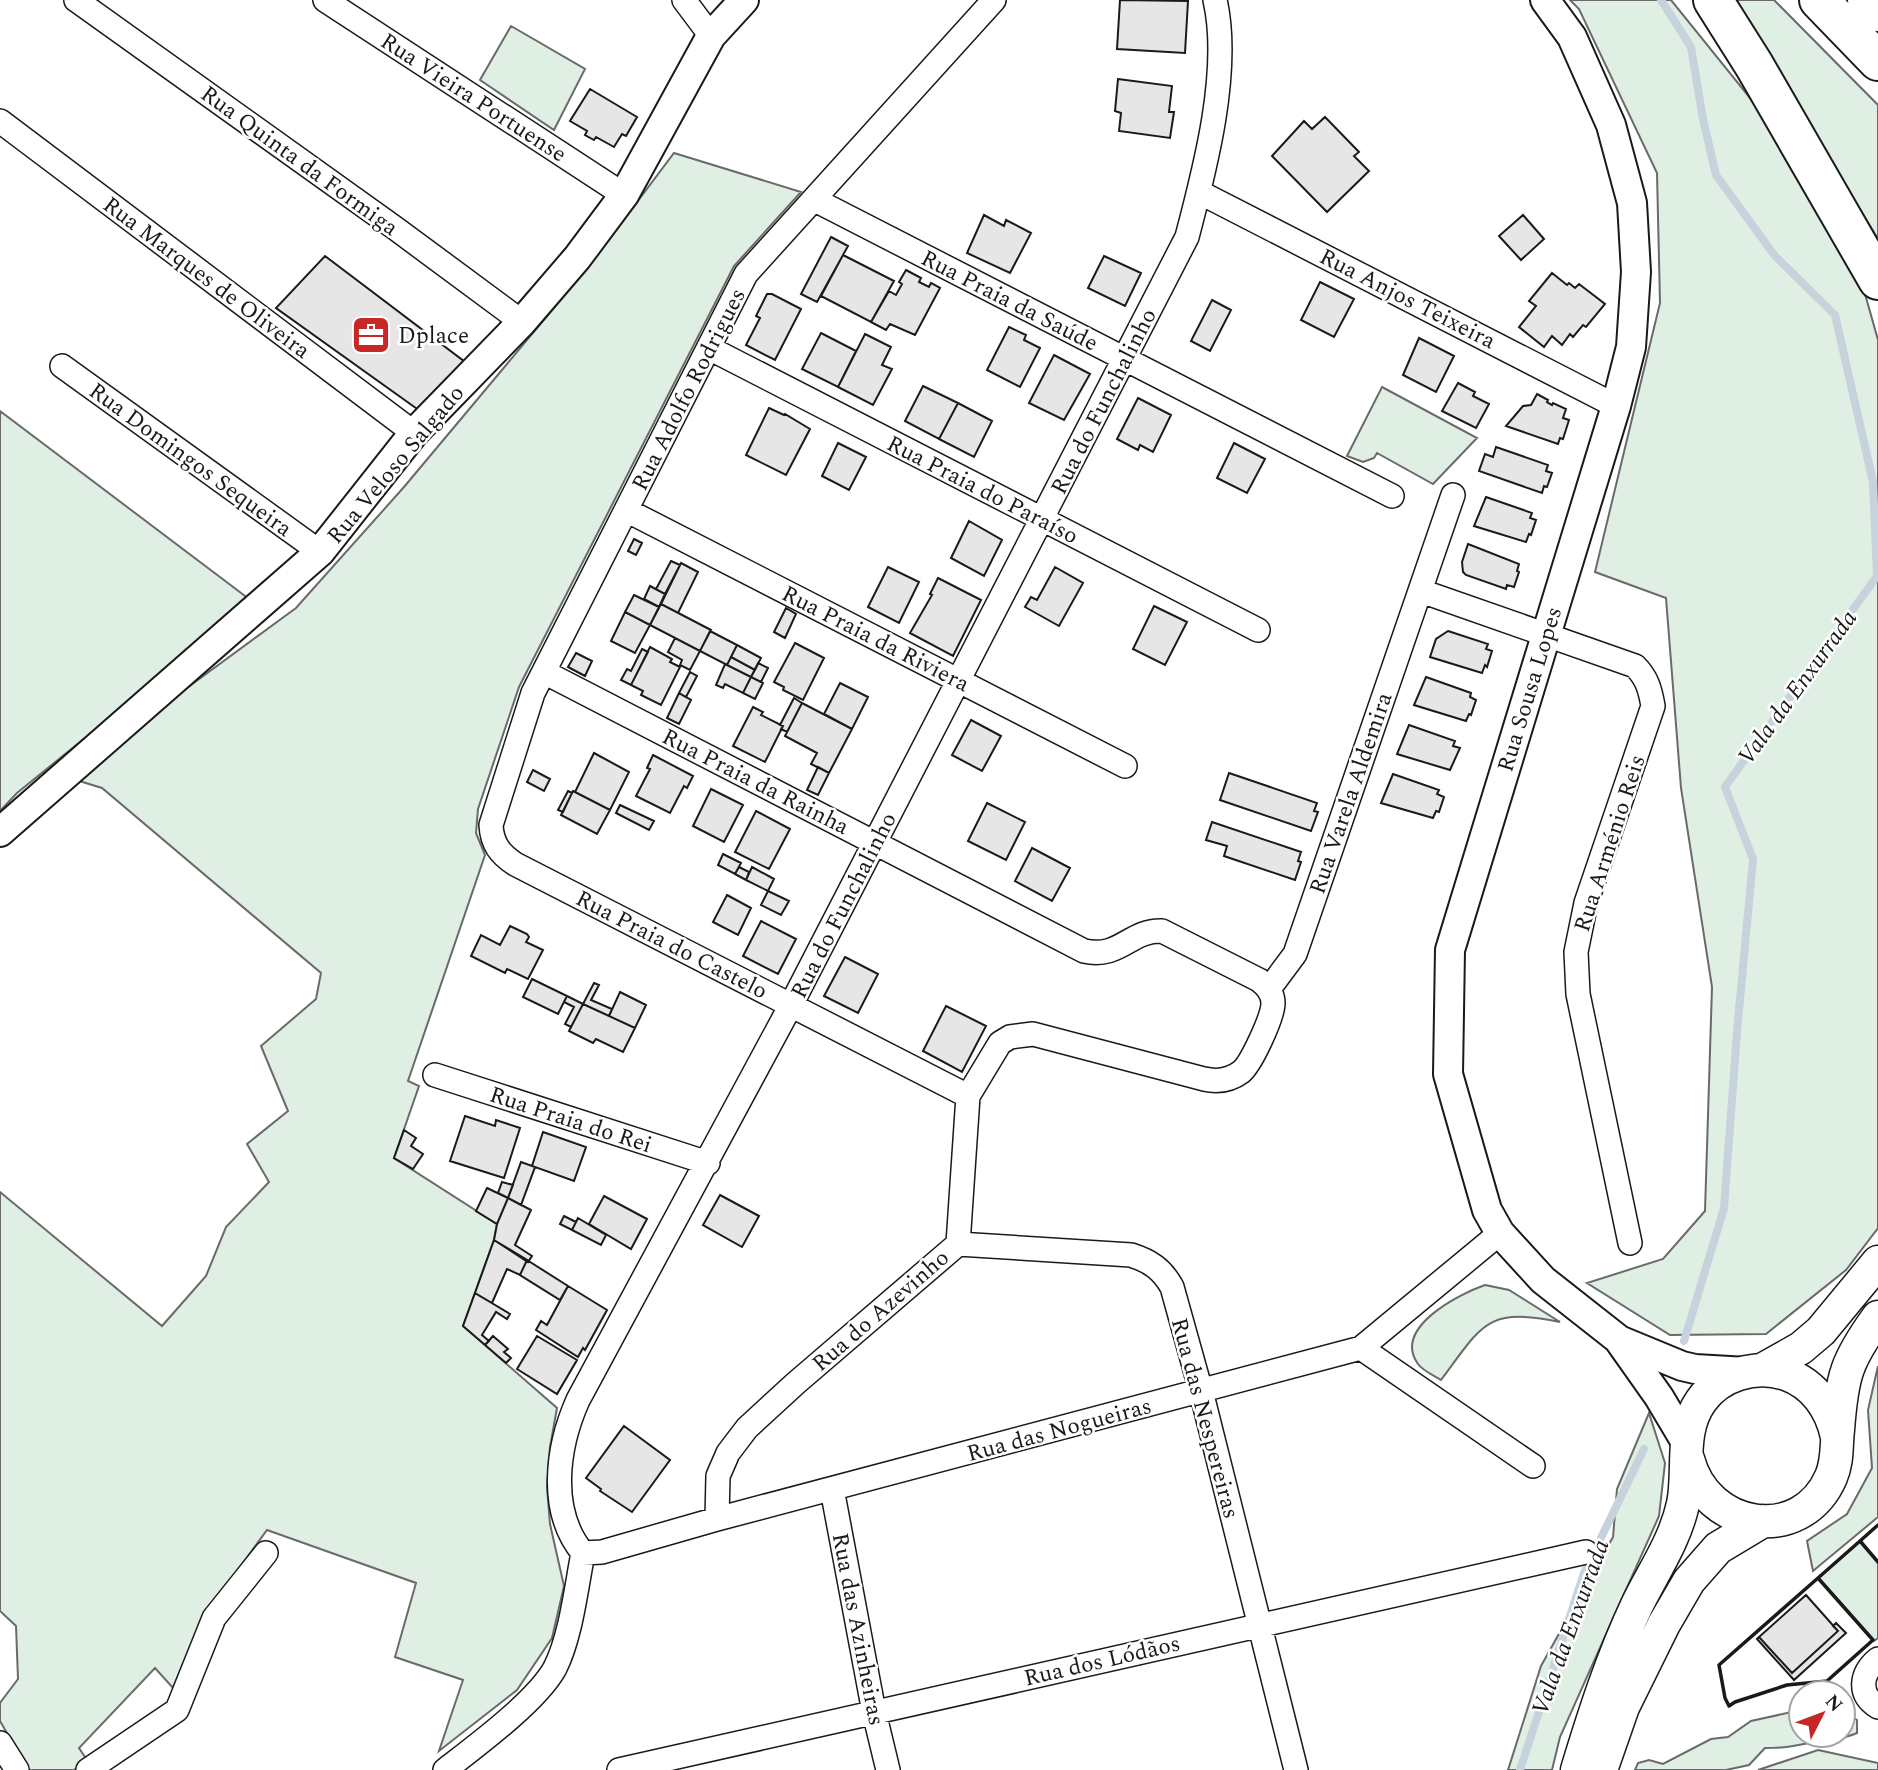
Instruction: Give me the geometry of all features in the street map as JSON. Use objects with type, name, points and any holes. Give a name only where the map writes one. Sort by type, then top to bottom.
[{"type":"highway","points":[[1713,0],[1761,76],[1878,280]]},
{"type":"highway","points":[[1819,0],[1878,61]]},
{"type":"highway","points":[[1867,0],[1878,12]]},
{"type":"main road","points":[[1577,1770],[1599,1699],[1637,1606],[1678,1523],[1686,1490],[1690,1422],[1700,1402],[1726,1379],[1755,1371],[1801,1348],[1821,1331],[1878,1262]]},
{"type":"main road","points":[[1687,1451],[1696,1483],[1713,1503],[1737,1517],[1763,1521],[1790,1516],[1814,1501],[1831,1478],[1835,1465],[1842,1382],[1847,1366],[1878,1317]]},
{"type":"main road","points":[[1755,1371],[1788,1375],[1812,1389],[1829,1411],[1837,1437]]},
{"type":"main road","points":[[1601,1770],[1622,1707],[1689,1581],[1718,1548],[1763,1521]]},
{"type":"street","name":"Rua Quinta da Formiga","points":[[76,0],[522,322]]},
{"type":"street","name":"Rua Vieira Portuense","points":[[325,0],[624,195]]},
{"type":"street","points":[[684,0],[711,36]]},
{"type":"street","name":"Rua Veloso Salgado","points":[[0,832],[320,552],[414,433],[522,322],[576,258],[624,195],[711,36],[744,0]]},
{"type":"street","name":"Rua Adolfo Rodrigues","points":[[494,844],[493,816],[533,693],[746,274],[994,0]]},
{"type":"street","name":"Rua do Funchalinho","points":[[583,1553],[573,1542],[567,1529],[560,1502],[560,1469],[569,1422],[578,1400],[792,1005],[1187,237],[1204,172],[1220,61],[1220,35],[1214,0]]},
{"type":"street","name":"Rua Sousa Lopes","points":[[1545,0],[1572,37],[1611,125],[1632,203],[1636,272],[1632,346],[1450,950],[1447,1074],[1488,1210],[1500,1233],[1543,1280],[1618,1339],[1682,1366],[1695,1369],[1755,1371]]},
{"type":"street","name":"Rua Marques de Oliveira","points":[[0,121],[414,433]]},
{"type":"street","name":"Rua Anjos Teixeira","points":[[1199,192],[1616,406]]},
{"type":"street","name":"Rua Praia da Saúde","points":[[815,200],[1392,496]]},
{"type":"street","name":"Rua Praia do Paraíso","points":[[709,348],[1258,630]]},
{"type":"street","name":"Rua Domingos Sequeira","points":[[62,366],[320,552]]},
{"type":"street","name":"Rua Varela Aldemira","points":[[1269,989],[1295,954],[1453,495]]},
{"type":"street","name":"Rua Praia da Riviera","points":[[626,510],[1125,766]]},
{"type":"street","points":[[1421,591],[1545,634]]},
{"type":"street","name":"Rua Arménio Reis","points":[[1545,634],[1635,666],[1645,677],[1653,706],[1596,870],[1576,951],[1578,993],[1630,1243]]},
{"type":"street","name":"Rua Praia da Rainha","points":[[544,672],[1084,951],[1109,952],[1145,933],[1162,932],[1259,980],[1269,989]]},
{"type":"street","name":"Rua Praia do Castelo","points":[[494,844],[499,852],[515,864],[968,1096]]},
{"type":"street","name":"Rua do Azevinho","points":[[717,1519],[718,1476],[728,1453],[747,1428],[958,1244],[968,1096],[1000,1043],[1010,1037],[1033,1034],[1204,1079],[1223,1081],[1232,1078],[1250,1061],[1270,1014],[1273,1001],[1269,989]]},
{"type":"street","name":"Rua Praia do Rei","points":[[435,1075],[708,1163]]},
{"type":"street","name":"Rua das Nogueiras","points":[[583,1553],[590,1555],[602,1552],[1361,1348],[1500,1233]]},
{"type":"street","name":"Rua das Nespereiras","points":[[958,1244],[1131,1255],[1154,1265],[1165,1274],[1172,1287],[1202,1391],[1296,1770]]},
{"type":"street","name":"Rua Sousa Lopes","points":[[1618,1339],[1659,1397],[1687,1451]]},
{"type":"street","points":[[1361,1348],[1533,1466]]},
{"type":"street","name":"Rua das Azinheiras","points":[[832,1489],[874,1712],[888,1770]]},
{"type":"street","name":"Rua dos Lódãos","points":[[619,1770],[1586,1552]]},
{"type":"street","points":[[89,1770],[177,1710],[214,1618],[266,1553]]},
{"type":"street","points":[[445,1770],[534,1695],[553,1671],[563,1646],[583,1553]]},
{"type":"street","points":[[1871,1698],[1863,1680],[1866,1671],[1878,1658]]},
{"type":"street","points":[[0,1743],[17,1770]]},
{"type":"green space","points":[[1570,0],[1671,0],[1763,114],[1865,294],[1878,340],[1878,1228],[1846,1270],[1766,1334],[1670,1335],[1587,1283],[1663,1259],[1705,1211],[1712,987],[1681,788],[1666,598],[1595,572],[1660,303],[1657,173],[1579,9]]},
{"type":"green space","points":[[1730,0],[1774,0],[1878,105],[1878,239]]},
{"type":"green space","points":[[511,26],[585,69],[554,130],[480,80]]},
{"type":"green space","points":[[674,153],[801,192],[734,266],[519,687],[478,809],[476,833],[485,855],[408,1081],[419,1086],[394,1158],[497,1224],[494,1240],[463,1326],[557,1408],[547,1487],[550,1524],[564,1586],[552,1638],[517,1690],[439,1751],[463,1680],[395,1657],[416,1583],[267,1530],[202,1619],[173,1688],[155,1668],[79,1748],[87,1760],[74,1770],[28,1770],[0,1721],[0,1703],[18,1679],[16,1626],[0,1611],[0,1192],[162,1326],[206,1276],[226,1227],[269,1182],[247,1144],[288,1111],[261,1046],[316,999],[321,973],[102,788],[76,780],[142,721],[296,608],[404,487],[589,266]]},
{"type":"green space","points":[[1382,387],[1477,438],[1433,484],[1377,453],[1374,458],[1363,462],[1347,456]]},
{"type":"green space","points":[[0,411],[253,602],[17,793],[0,811]]},
{"type":"green space","points":[[1485,1285],[1509,1290],[1560,1322],[1516,1317],[1488,1324],[1467,1345],[1441,1380],[1418,1364],[1412,1351],[1414,1338],[1432,1314],[1460,1296]]},
{"type":"green space","points":[[1878,1366],[1878,1517],[1813,1571],[1807,1541],[1847,1514],[1872,1468],[1868,1410]]},
{"type":"green space","points":[[1649,1413],[1665,1463],[1659,1516],[1560,1737],[1552,1770],[1508,1770],[1541,1666],[1613,1537],[1617,1489]]},
{"type":"green space","points":[[1860,1541],[1878,1562],[1878,1638],[1874,1641],[1818,1578]]},
{"type":"green space","points":[[1787,1713],[1787,1747],[1765,1748],[1749,1765],[1726,1770],[1635,1770],[1638,1763],[1649,1760],[1663,1764],[1711,1739],[1728,1737],[1751,1721]]},
{"type":"green space","points":[[1818,1750],[1878,1763],[1878,1770],[1758,1770]]},
{"type":"building","points":[[1120,0],[1188,1],[1185,53],[1117,49]]},
{"type":"building","points":[[1118,79],[1172,86],[1169,112],[1174,112],[1170,138],[1119,131],[1121,113],[1115,111]]},
{"type":"building","points":[[590,89],[637,117],[626,136],[622,134],[614,147],[596,137],[594,140],[585,135],[587,131],[570,121]]},
{"type":"building","points":[[1325,117],[1359,152],[1354,156],[1369,171],[1327,212],[1272,156],[1304,121],[1312,129]]},
{"type":"building","points":[[984,215],[1004,226],[1006,220],[1031,233],[1010,273],[967,253]]},
{"type":"building","points":[[1523,215],[1544,239],[1521,260],[1499,236]]},
{"type":"building","points":[[831,237],[848,246],[817,302],[801,294]]},
{"type":"building","points":[[843,255],[894,281],[871,322],[821,296]]},
{"type":"building","name":"Dplace","points":[[325,256],[465,362],[420,411],[276,308]]},
{"type":"building","points":[[1104,256],[1141,273],[1125,306],[1088,288]]},
{"type":"building","points":[[906,270],[921,278],[919,282],[929,287],[931,283],[940,288],[915,335],[890,324],[886,330],[871,322],[889,291],[896,295]]},
{"type":"building","points":[[1552,273],[1567,285],[1569,283],[1575,288],[1579,284],[1605,304],[1586,327],[1583,325],[1573,337],[1570,334],[1562,345],[1552,336],[1544,347],[1519,327],[1536,306],[1529,301]]},
{"type":"building","points":[[1320,282],[1354,299],[1334,337],[1301,320]]},
{"type":"building","points":[[767,294],[801,309],[775,360],[746,345],[760,318],[756,316]]},
{"type":"building","points":[[1212,300],[1231,310],[1210,351],[1191,341]]},
{"type":"building","points":[[1009,327],[1026,335],[1024,340],[1040,348],[1020,387],[987,370]]},
{"type":"building","points":[[821,333],[856,351],[838,387],[802,369]]},
{"type":"building","points":[[865,334],[891,347],[882,365],[892,369],[873,405],[838,387]]},
{"type":"building","points":[[1419,338],[1454,356],[1436,392],[1403,375]]},
{"type":"building","points":[[1054,355],[1090,374],[1064,420],[1029,403]]},
{"type":"building","points":[[1458,383],[1475,392],[1473,396],[1489,404],[1476,428],[1442,411]]},
{"type":"building","points":[[923,386],[958,403],[939,439],[905,421]]},
{"type":"building","points":[[1537,394],[1552,405],[1553,403],[1566,409],[1563,418],[1569,420],[1563,439],[1560,438],[1558,444],[1506,426],[1523,406],[1531,405]]},
{"type":"building","points":[[1138,398],[1171,415],[1153,452],[1140,445],[1138,450],[1117,439]]},
{"type":"building","points":[[958,403],[992,421],[974,457],[939,439]]},
{"type":"building","points":[[769,408],[810,429],[786,475],[746,455]]},
{"type":"building","points":[[838,443],[866,457],[849,490],[822,476]]},
{"type":"building","points":[[1234,443],[1265,459],[1247,493],[1217,478]]},
{"type":"building","points":[[1496,447],[1548,465],[1546,471],[1552,473],[1542,493],[1479,471],[1485,454],[1493,457]]},
{"type":"building","points":[[1486,497],[1532,513],[1530,518],[1536,520],[1526,542],[1474,526]]},
{"type":"building","points":[[969,521],[1002,540],[984,576],[951,558]]},
{"type":"building","points":[[634,539],[642,543],[636,555],[628,551]]},
{"type":"building","points":[[1468,544],[1519,564],[1514,587],[1507,585],[1506,589],[1466,575],[1462,562]]},
{"type":"building","points":[[671,561],[680,565],[665,594],[656,589]]},
{"type":"building","points":[[681,563],[698,572],[678,613],[661,604]]},
{"type":"building","points":[[888,567],[919,582],[899,623],[868,607]]},
{"type":"building","points":[[1055,567],[1083,583],[1059,626],[1025,607],[1031,597],[1037,600]]},
{"type":"building","points":[[938,578],[981,600],[953,656],[910,633],[932,595],[930,594]]},
{"type":"building","points":[[650,586],[665,594],[659,607],[644,599]]},
{"type":"building","points":[[634,595],[659,607],[650,625],[625,612]]},
{"type":"building","points":[[661,604],[711,630],[700,651],[650,625]]},
{"type":"building","points":[[1154,606],[1187,622],[1165,665],[1133,649]]},
{"type":"building","points":[[786,608],[796,614],[785,638],[774,632]]},
{"type":"building","points":[[625,612],[650,625],[635,653],[611,641]]},
{"type":"building","points":[[710,631],[737,645],[727,665],[700,651]]},
{"type":"building","points":[[1448,631],[1488,644],[1486,649],[1492,651],[1482,673],[1430,657],[1436,639]]},
{"type":"building","points":[[675,638],[700,651],[690,670],[680,665],[682,660],[668,652]]},
{"type":"building","points":[[795,643],[824,658],[803,700],[774,682]]},
{"type":"building","points":[[737,645],[761,658],[755,670],[731,657]]},
{"type":"building","points":[[650,647],[672,659],[670,662],[680,667],[661,705],[641,695],[643,691],[631,685]]},
{"type":"building","points":[[642,649],[648,652],[631,685],[621,680],[627,669],[631,671]]},
{"type":"building","points":[[576,653],[592,661],[585,676],[568,667]]},
{"type":"building","points":[[731,657],[755,670],[751,677],[727,665]]},
{"type":"building","points":[[758,663],[768,668],[761,682],[751,677]]},
{"type":"building","points":[[725,664],[751,677],[743,693],[725,684],[723,688],[716,685]]},
{"type":"building","points":[[690,672],[697,676],[686,697],[679,693]]},
{"type":"building","points":[[751,677],[763,683],[755,699],[743,693]]},
{"type":"building","points":[[1426,677],[1471,693],[1470,697],[1476,700],[1466,721],[1414,705]]},
{"type":"building","points":[[840,683],[868,697],[852,729],[824,714]]},
{"type":"building","points":[[679,693],[691,700],[679,724],[667,718]]},
{"type":"building","points":[[794,698],[802,703],[787,732],[781,729],[783,726],[780,725]]},
{"type":"building","points":[[802,703],[852,729],[829,773],[811,764],[817,753],[785,736]]},
{"type":"building","points":[[753,707],[763,712],[761,715],[783,726],[765,762],[733,746]]},
{"type":"building","points":[[971,720],[1001,736],[982,771],[952,755]]},
{"type":"building","points":[[1409,725],[1455,741],[1453,746],[1460,748],[1450,770],[1397,754]]},
{"type":"building","points":[[594,753],[629,772],[610,810],[575,792]]},
{"type":"building","points":[[653,755],[693,776],[687,788],[684,786],[670,813],[636,796],[650,769],[647,768]]},
{"type":"building","points":[[818,767],[829,773],[818,795],[807,790]]},
{"type":"building","points":[[533,770],[550,779],[544,791],[527,782]]},
{"type":"building","points":[[1229,773],[1317,803],[1314,811],[1318,812],[1311,831],[1220,800]]},
{"type":"building","points":[[1393,774],[1439,790],[1437,794],[1444,797],[1439,812],[1436,811],[1433,818],[1381,803]]},
{"type":"building","points":[[711,789],[743,805],[724,842],[693,826]]},
{"type":"building","points":[[568,791],[572,793],[563,812],[558,810]]},
{"type":"building","points":[[573,791],[610,810],[597,834],[561,815]]},
{"type":"building","points":[[987,803],[1025,822],[1006,860],[968,841]]},
{"type":"building","points":[[620,805],[654,821],[649,830],[616,813]]},
{"type":"building","points":[[756,811],[790,829],[769,869],[735,852]]},
{"type":"building","points":[[1212,822],[1301,852],[1295,880],[1224,856],[1227,846],[1206,840]]},
{"type":"building","points":[[1032,848],[1070,868],[1052,901],[1015,881]]},
{"type":"building","points":[[723,854],[741,863],[735,874],[718,865]]},
{"type":"building","points":[[739,867],[749,872],[746,880],[735,874]]},
{"type":"building","points":[[752,867],[774,879],[768,891],[746,880]]},
{"type":"building","points":[[768,891],[789,901],[781,915],[761,905]]},
{"type":"building","points":[[727,895],[751,908],[738,935],[713,922]]},
{"type":"building","points":[[761,921],[796,939],[778,974],[743,956]]},
{"type":"building","points":[[510,926],[527,934],[529,937],[526,942],[543,950],[528,979],[507,969],[505,973],[471,956],[481,935],[500,945]]},
{"type":"building","points":[[845,957],[878,974],[858,1013],[824,996]]},
{"type":"building","points":[[532,979],[567,996],[558,1014],[523,997]]},
{"type":"building","points":[[594,983],[599,985],[591,1000],[612,1009],[609,1016],[583,1004]]},
{"type":"building","points":[[620,992],[646,1005],[635,1028],[609,1016]]},
{"type":"building","points":[[567,996],[583,1004],[571,1027],[565,1024],[574,1007],[564,1002]]},
{"type":"building","points":[[583,1004],[635,1028],[623,1052],[596,1039],[593,1043],[569,1031]]},
{"type":"building","points":[[946,1006],[986,1026],[962,1072],[923,1051]]},
{"type":"building","points":[[465,1116],[495,1126],[496,1120],[520,1128],[504,1178],[450,1161]]},
{"type":"building","points":[[404,1130],[416,1138],[411,1146],[423,1154],[413,1169],[394,1158]]},
{"type":"building","points":[[543,1132],[586,1147],[574,1181],[532,1166]]},
{"type":"building","points":[[521,1162],[535,1167],[521,1205],[508,1198]]},
{"type":"building","points":[[502,1182],[513,1185],[508,1198],[498,1193]]},
{"type":"building","points":[[487,1188],[508,1198],[497,1224],[476,1211]]},
{"type":"building","points":[[720,1195],[759,1216],[742,1247],[703,1225]]},
{"type":"building","points":[[604,1196],[647,1219],[631,1249],[589,1224]]},
{"type":"building","points":[[508,1198],[531,1210],[515,1245],[532,1256],[528,1262],[494,1240],[497,1224]]},
{"type":"building","points":[[564,1216],[576,1222],[572,1230],[560,1224]]},
{"type":"building","points":[[578,1218],[606,1235],[601,1245],[572,1230]]},
{"type":"building","points":[[494,1240],[527,1260],[520,1275],[507,1269],[492,1303],[475,1293]]},
{"type":"building","points":[[527,1260],[568,1286],[560,1300],[520,1275]]},
{"type":"building","points":[[568,1286],[607,1310],[585,1350],[583,1348],[578,1357],[536,1330],[541,1321],[547,1325]]},
{"type":"building","points":[[475,1293],[510,1314],[507,1319],[496,1312],[482,1335],[489,1341],[485,1345],[463,1326]]},
{"type":"building","points":[[493,1336],[508,1349],[504,1352],[511,1358],[506,1363],[485,1345]]},
{"type":"building","points":[[537,1336],[577,1360],[557,1394],[517,1369]]},
{"type":"building","points":[[624,1426],[670,1460],[632,1512],[600,1491],[601,1489],[586,1478]]},
{"type":"building","points":[[1806,1595],[1838,1631],[1792,1673],[1759,1637]]},
{"type":"building","points":[[1836,1623],[1846,1633],[1795,1679],[1757,1639],[1759,1637],[1792,1673],[1838,1631],[1833,1626]]},
{"type":"waterway","name":"Vala da Enxurrada","points":[[1661,0],[1691,47],[1716,175],[1775,256],[1835,315],[1873,482],[1877,576],[1725,787],[1753,859],[1724,1208],[1684,1341]]},
{"type":"waterway","name":"Vala da Enxurrada","points":[[1520,1770],[1584,1573],[1644,1449]]},
{"type":"wall","points":[[1862,1543],[1860,1541],[1878,1525]]},
{"type":"wall","points":[[1818,1578],[1860,1541],[1878,1562]]},
{"type":"wall","points":[[1818,1578],[1873,1640],[1827,1681],[1787,1685],[1729,1706],[1719,1665],[1818,1578]]},
{"type":"place","name":"Dplace","points":[[371,335]]}]
